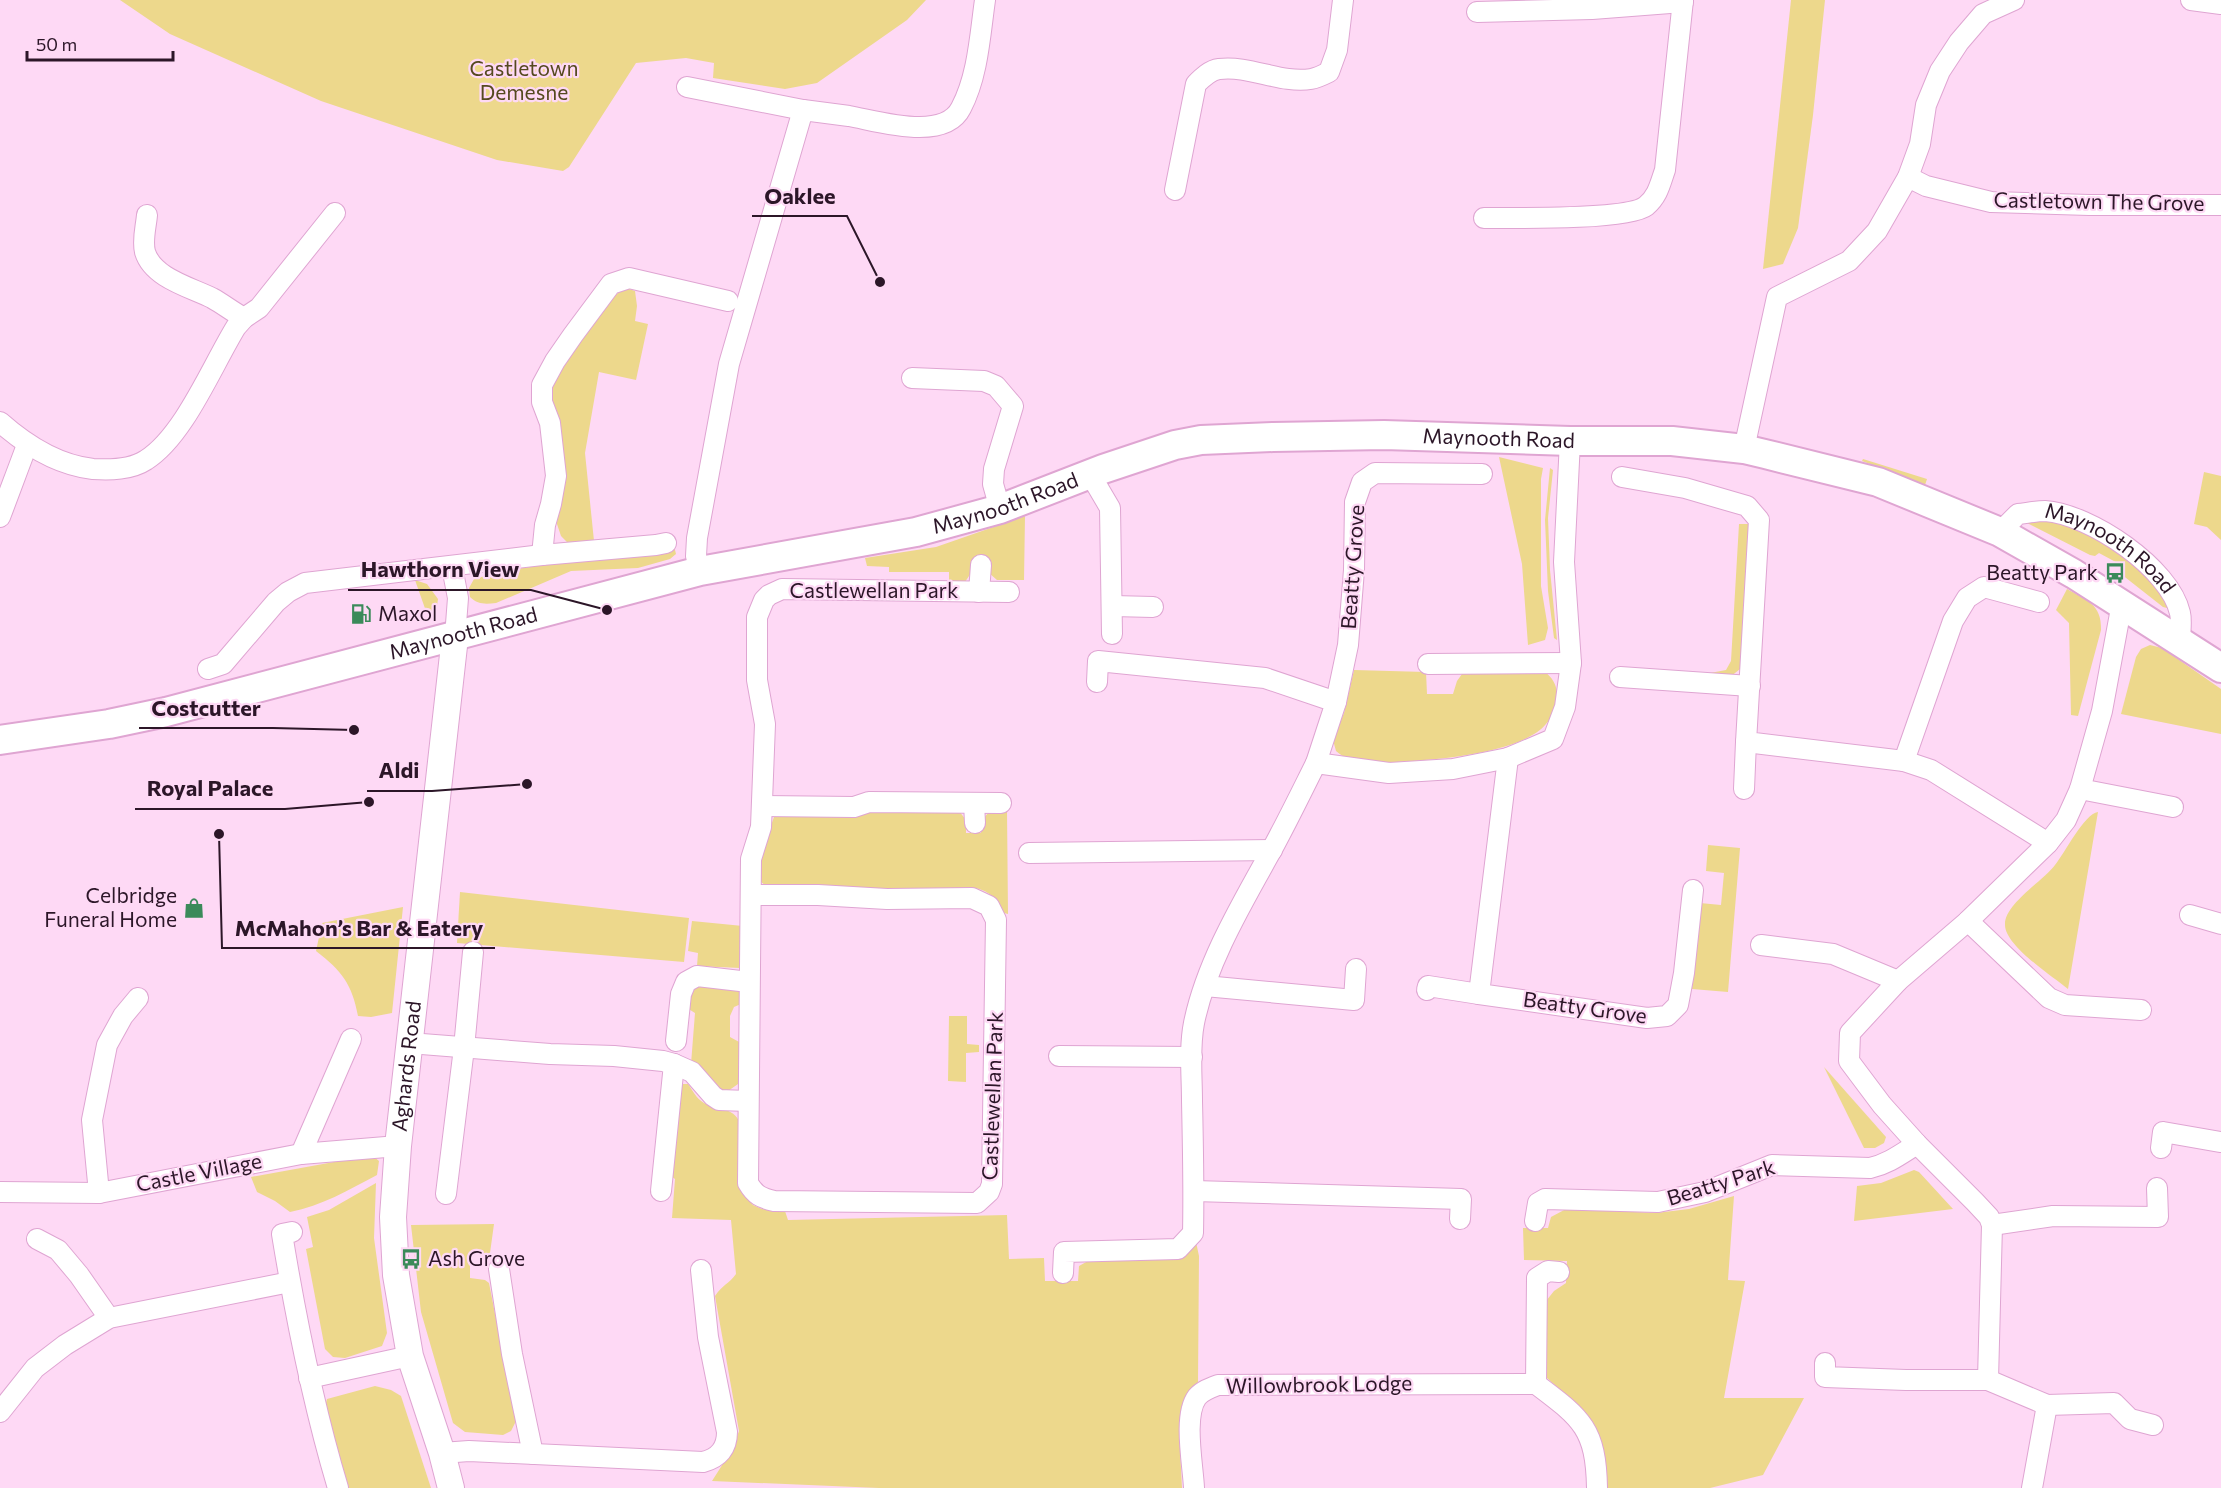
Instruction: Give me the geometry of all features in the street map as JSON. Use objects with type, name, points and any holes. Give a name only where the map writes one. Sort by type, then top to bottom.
[{"type":"main road","name":"Maynooth Road","points":[[7,740],[109,724],[166,712],[700,571],[916,532],[1000,509],[1090,474],[1167,448],[1201,440],[1384,435],[1570,441],[1672,441],[1744,449],[1878,482],[2000,532],[2122,603],[2221,668]]},
{"type":"street","points":[[687,87],[906,127],[933,126],[950,121],[961,110],[977,55],[985,0]]},
{"type":"street","points":[[1175,190],[1196,84],[1217,69],[1248,71],[1295,80],[1312,79],[1329,72],[1337,50],[1343,0]]},
{"type":"street","points":[[1744,449],[1777,297],[1849,261],[1877,231],[1908,177],[1920,144],[1926,105],[1940,71],[1959,42],[1983,14],[2014,0]]},
{"type":"street","points":[[2191,0],[2221,4]]},
{"type":"street","points":[[1477,12],[1592,9],[1683,1],[1665,170],[1657,195],[1644,208],[1631,213],[1484,218]]},
{"type":"street","points":[[700,571],[696,556],[697,538],[729,364],[803,110]]},
{"type":"street","name":"Castletown The Grove","points":[[1908,177],[1926,186],[1991,202],[2221,205]]},
{"type":"street","points":[[0,422],[27,445],[58,460],[88,468],[115,470],[146,460],[163,446],[180,423],[229,338],[244,318],[259,308],[335,213]]},
{"type":"street","points":[[147,215],[144,245],[146,255],[152,265],[169,278],[244,318]]},
{"type":"street","points":[[542,555],[545,525],[556,476],[550,423],[542,402],[542,385],[573,335],[611,284],[629,278],[728,301]]},
{"type":"street","points":[[912,378],[984,381],[996,386],[1013,406],[994,469],[993,484],[1000,509]]},
{"type":"street","points":[[1316,763],[1389,773],[1453,769],[1508,758],[1552,739],[1565,707],[1571,663],[1564,562],[1570,441]]},
{"type":"street","points":[[0,517],[27,445]]},
{"type":"street","name":"Beatty Grove","points":[[1063,1274],[1064,1252],[1178,1249],[1193,1233],[1192,1057],[1194,1024],[1205,986],[1241,905],[1316,763],[1336,702],[1348,645],[1354,570],[1355,502],[1362,482],[1375,473],[1482,474]]},
{"type":"street","points":[[1090,474],[1110,508],[1112,634]]},
{"type":"street","points":[[1622,477],[1685,488],[1747,506],[1759,520],[1744,789]]},
{"type":"street","name":"Maynooth Road","points":[[2000,532],[2018,513],[2045,511],[2088,523],[2120,542],[2145,562],[2168,587],[2181,613],[2180,641]]},
{"type":"street","points":[[208,669],[223,664],[276,602],[305,583],[401,570],[452,567],[542,555],[666,543]]},
{"type":"street","name":"Castlewellan Park","points":[[979,592],[981,565]]},
{"type":"street","points":[[452,567],[458,598],[455,637]]},
{"type":"street","points":[[1904,761],[1953,621],[1967,598],[1984,587],[2039,602]]},
{"type":"street","name":"Castlewellan Park","points":[[751,895],[818,895],[887,899],[972,898],[989,906],[996,920],[993,1184],[989,1192],[977,1203],[888,1204],[774,1201],[754,1194],[748,1183],[751,859],[761,827],[765,724],[757,680],[757,617],[764,600],[782,589],[1010,592]]},
{"type":"street","points":[[1988,1380],[1992,1226],[1989,1217],[1882,1105],[1849,1061],[1850,1032],[1898,981],[1968,921],[2048,843],[2066,820],[2080,789],[2102,711],[2122,603]]},
{"type":"street","points":[[1113,606],[1153,607]]},
{"type":"street","name":"Aghards Road","points":[[451,1488],[410,1356],[395,1267],[393,1217],[409,1043],[455,637]]},
{"type":"street","points":[[1097,682],[1098,661],[1265,678],[1336,702]]},
{"type":"street","points":[[1428,664],[1571,663]]},
{"type":"street","points":[[1620,677],[1750,686]]},
{"type":"street","points":[[1746,741],[1904,761],[1931,770],[2048,843]]},
{"type":"street","points":[[1479,994],[1508,758]]},
{"type":"street","points":[[2080,789],[2174,807]]},
{"type":"street","points":[[763,806],[854,807],[869,802],[1001,803]]},
{"type":"street","points":[[974,803],[975,823]]},
{"type":"street","points":[[1029,853],[1272,850]]},
{"type":"street","name":"Beatty Grove","points":[[1427,990],[1428,986],[1647,1018],[1667,1016],[1678,1005],[1684,973],[1693,890]]},
{"type":"street","points":[[2190,915],[2221,924]]},
{"type":"street","points":[[1968,921],[2049,998],[2065,1005],[2140,1010]]},
{"type":"street","points":[[1761,945],[1833,954],[1898,981]]},
{"type":"street","points":[[446,1194],[473,952]]},
{"type":"street","points":[[1205,986],[1354,1000],[1356,969]]},
{"type":"street","points":[[676,1041],[681,994],[686,982],[697,976],[749,982]]},
{"type":"street","points":[[99,1193],[92,1120],[107,1045],[123,1016],[138,998]]},
{"type":"street","points":[[301,1154],[351,1039]]},
{"type":"street","points":[[409,1043],[614,1056],[674,1064],[692,1072],[719,1100],[748,1101]]},
{"type":"street","points":[[1059,1056],[1192,1057]]},
{"type":"street","points":[[660,1191],[674,1064]]},
{"type":"street","points":[[2161,1148],[2163,1132],[2221,1142]]},
{"type":"street","name":"Beatty Park","points":[[1535,1221],[1538,1203],[1545,1199],[1659,1202],[1705,1192],[1772,1165],[1877,1167],[1888,1163],[1917,1144]]},
{"type":"street","name":"Castle Village","points":[[0,1192],[99,1193],[301,1154],[398,1146]]},
{"type":"street","points":[[1992,1226],[2053,1216],[2158,1217],[2157,1188]]},
{"type":"street","points":[[1194,1191],[1461,1199],[1460,1220]]},
{"type":"street","points":[[292,1232],[282,1234],[290,1282],[309,1378],[338,1488]]},
{"type":"street","points":[[37,1239],[58,1250],[109,1318]]},
{"type":"street","points":[[499,1269],[512,1354],[533,1454]]},
{"type":"street","points":[[442,1453],[469,1451],[703,1462],[712,1460],[720,1454],[725,1445],[727,1432],[708,1337],[702,1270]]},
{"type":"street","points":[[1560,1272],[1548,1271],[1537,1278],[1536,1384],[1571,1410],[1579,1420],[1594,1450],[1597,1488]]},
{"type":"street","points":[[0,1412],[35,1368],[65,1345],[109,1318],[290,1282]]},
{"type":"street","points":[[309,1378],[410,1356]]},
{"type":"street","points":[[1825,1363],[1825,1377],[1988,1380],[2047,1406],[2114,1404],[2130,1419],[2153,1425]]},
{"type":"street","name":"Willowbrook Lodge","points":[[1194,1488],[1190,1420],[1193,1405],[1198,1395],[1218,1385],[1536,1384]]},
{"type":"street","points":[[2032,1488],[2047,1406]]},
{"type":"green space","name":"Castletown Demesne","points":[[120,0],[926,0],[907,20],[817,83],[785,89],[713,78],[714,63],[686,58],[636,63],[569,167],[563,171],[497,160],[321,101],[170,34]]},
{"type":"green space","points":[[1791,0],[1825,0],[1798,228],[1783,264],[1763,269]]},
{"type":"green space","points":[[626,288],[635,291],[637,306],[635,321],[648,324],[636,380],[599,372],[585,453],[594,541],[567,542],[561,536],[556,521],[563,485],[561,434],[550,394],[558,372],[612,297]]},
{"type":"green space","points":[[1499,457],[1543,468],[1541,479],[1541,586],[1548,628],[1545,640],[1528,645],[1522,564]]},
{"type":"green space","points":[[1863,459],[1927,479],[1925,485],[1862,461]]},
{"type":"green space","points":[[1550,468],[1553,470],[1548,518],[1550,570],[1557,640],[1554,638],[1548,591],[1545,520]]},
{"type":"green space","points":[[2204,472],[2221,476],[2221,540],[2207,527],[2194,524]]},
{"type":"green space","points":[[1025,516],[1024,580],[997,580],[989,573],[989,558],[974,559],[973,570],[965,582],[949,581],[949,572],[889,572],[889,567],[867,566],[865,558],[936,547]]},
{"type":"green space","points":[[2046,520],[2083,532],[2119,551],[2150,577],[2162,592],[2171,609],[2163,607],[2121,574],[2125,567],[2099,553],[2095,556],[2090,555],[2027,523]]},
{"type":"green space","points":[[1739,524],[1749,524],[1740,669],[1730,677],[1709,676],[1710,673],[1726,670],[1731,661]]},
{"type":"green space","points":[[674,546],[676,554],[670,559],[638,568],[571,571],[496,603],[479,603],[470,597],[469,588],[474,579],[503,571]]},
{"type":"green space","points":[[415,580],[427,584],[438,599],[437,606],[428,617]]},
{"type":"green space","points":[[2067,589],[2092,604],[2101,621],[2101,630],[2078,716],[2071,715],[2069,623],[2056,610]]},
{"type":"green space","points":[[2150,645],[2162,648],[2221,689],[2221,734],[2121,714],[2136,657],[2141,649]]},
{"type":"green space","points":[[1354,670],[1426,672],[1427,694],[1453,694],[1462,674],[1545,672],[1555,684],[1557,695],[1553,712],[1546,724],[1534,734],[1498,749],[1454,757],[1365,764],[1349,759],[1336,751],[1333,740],[1344,713]]},
{"type":"green space","points":[[866,810],[959,811],[966,820],[966,833],[981,833],[982,820],[989,812],[1007,810],[1008,914],[1004,913],[998,902],[989,894],[976,888],[906,893],[856,891],[849,886],[775,886],[761,882],[761,854],[774,817],[777,815],[854,817],[860,816]]},
{"type":"green space","points":[[2098,812],[2068,989],[2020,950],[2012,941],[2005,924],[2011,909],[2049,871],[2087,819]]},
{"type":"green space","points":[[1708,845],[1740,848],[1728,992],[1692,989],[1700,903],[1721,905],[1724,873],[1706,871]]},
{"type":"green space","points":[[460,892],[689,918],[684,962],[457,943]]},
{"type":"green space","points":[[403,907],[392,1013],[371,1017],[358,1016],[353,995],[344,979],[333,965],[316,951],[322,923]]},
{"type":"green space","points":[[692,921],[743,926],[744,961],[740,968],[697,966],[698,953],[688,951]]},
{"type":"green space","points":[[697,986],[736,989],[740,992],[741,1004],[734,1007],[730,1016],[730,1037],[741,1043],[738,1084],[728,1091],[719,1090],[691,1064],[695,1013],[687,1008],[689,996]]},
{"type":"green space","points":[[949,1016],[967,1016],[967,1044],[979,1045],[979,1052],[966,1053],[966,1082],[948,1081]]},
{"type":"green space","points":[[1824,1067],[1886,1137],[1884,1143],[1875,1148],[1864,1148]]},
{"type":"green space","points":[[683,1084],[688,1084],[704,1103],[729,1111],[737,1118],[740,1123],[742,1190],[753,1205],[762,1209],[785,1211],[788,1220],[1007,1215],[1009,1259],[1044,1258],[1045,1281],[1078,1281],[1079,1266],[1088,1261],[1176,1259],[1183,1256],[1196,1242],[1199,1256],[1198,1382],[1185,1397],[1179,1429],[1182,1488],[879,1488],[712,1481],[733,1448],[739,1431],[715,1296],[736,1274],[731,1220],[672,1218],[675,1179],[671,1176],[680,1088]]},
{"type":"green space","points":[[373,1156],[379,1161],[377,1175],[324,1202],[290,1212],[257,1192],[251,1177]]},
{"type":"green space","points":[[1914,1170],[1919,1172],[1953,1209],[1854,1221],[1857,1186],[1881,1183]]},
{"type":"green space","points":[[376,1183],[374,1238],[387,1333],[382,1346],[345,1358],[333,1357],[325,1349],[306,1249],[313,1247],[307,1217],[329,1210]]},
{"type":"green space","points":[[1734,1196],[1728,1280],[1745,1281],[1724,1398],[1804,1398],[1763,1475],[1710,1488],[1605,1488],[1580,1408],[1547,1378],[1546,1301],[1554,1291],[1566,1283],[1567,1261],[1524,1260],[1523,1228],[1548,1228],[1551,1217],[1566,1209],[1656,1213],[1689,1209]]},
{"type":"green space","points":[[494,1224],[490,1253],[470,1253],[470,1278],[485,1280],[489,1283],[516,1421],[511,1431],[503,1435],[465,1432],[453,1423],[421,1312],[411,1225]]},
{"type":"green space","points":[[375,1386],[391,1390],[401,1396],[431,1488],[344,1488],[325,1406],[327,1399]]},
{"type":"place","name":"Oaklee","points":[[880,282]]},
{"type":"place","name":"Beatty Park","points":[[2115,573]]},
{"type":"place","name":"Hawthorn View","points":[[607,610]]},
{"type":"place","name":"Maxol","points":[[361,614]]},
{"type":"place","name":"Costcutter","points":[[354,730]]},
{"type":"place","name":"Aldi","points":[[527,784]]},
{"type":"place","name":"Royal Palace","points":[[369,802]]},
{"type":"place","name":"McMahon’s Bar & Eatery","points":[[219,834]]},
{"type":"place","name":"Celbridge Funeral Home","points":[[194,908]]},
{"type":"place","name":"Ash Grove","points":[[411,1259]]}]
